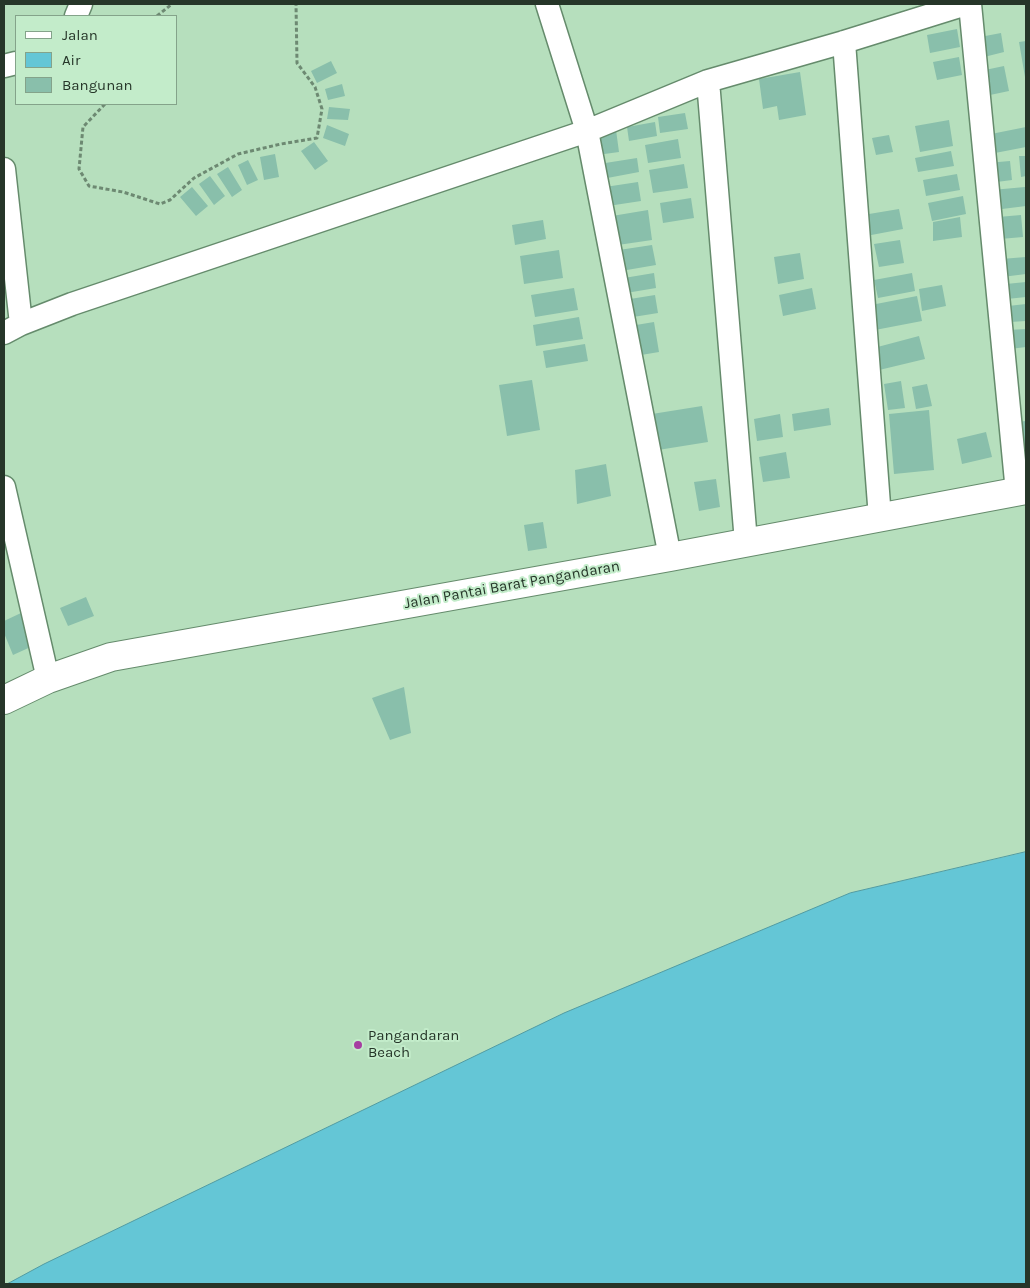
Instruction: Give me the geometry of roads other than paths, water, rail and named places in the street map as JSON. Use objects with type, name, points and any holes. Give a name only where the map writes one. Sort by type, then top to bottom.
[{"type":"street","points":[[547,4],[587,132],[670,557]]},
{"type":"street","points":[[4,170],[12,328],[72,304],[587,132],[708,81],[844,42],[966,4]]},
{"type":"street","points":[[970,4],[1022,491]]},
{"type":"street","points":[[844,42],[880,518]]},
{"type":"street","points":[[708,81],[746,542]]},
{"type":"street","points":[[4,487],[48,679]]},
{"type":"street","name":"Jalan Pantai Barat Pangandaran","points":[[4,700],[48,679],[111,657],[670,557],[1022,491]]},
{"type":"water","points":[[1026,852],[1026,1284],[7,1284],[44,1264],[564,1013],[850,893]]},
{"type":"place","name":"Pangandaran Beach","points":[[358,1045]]}]
